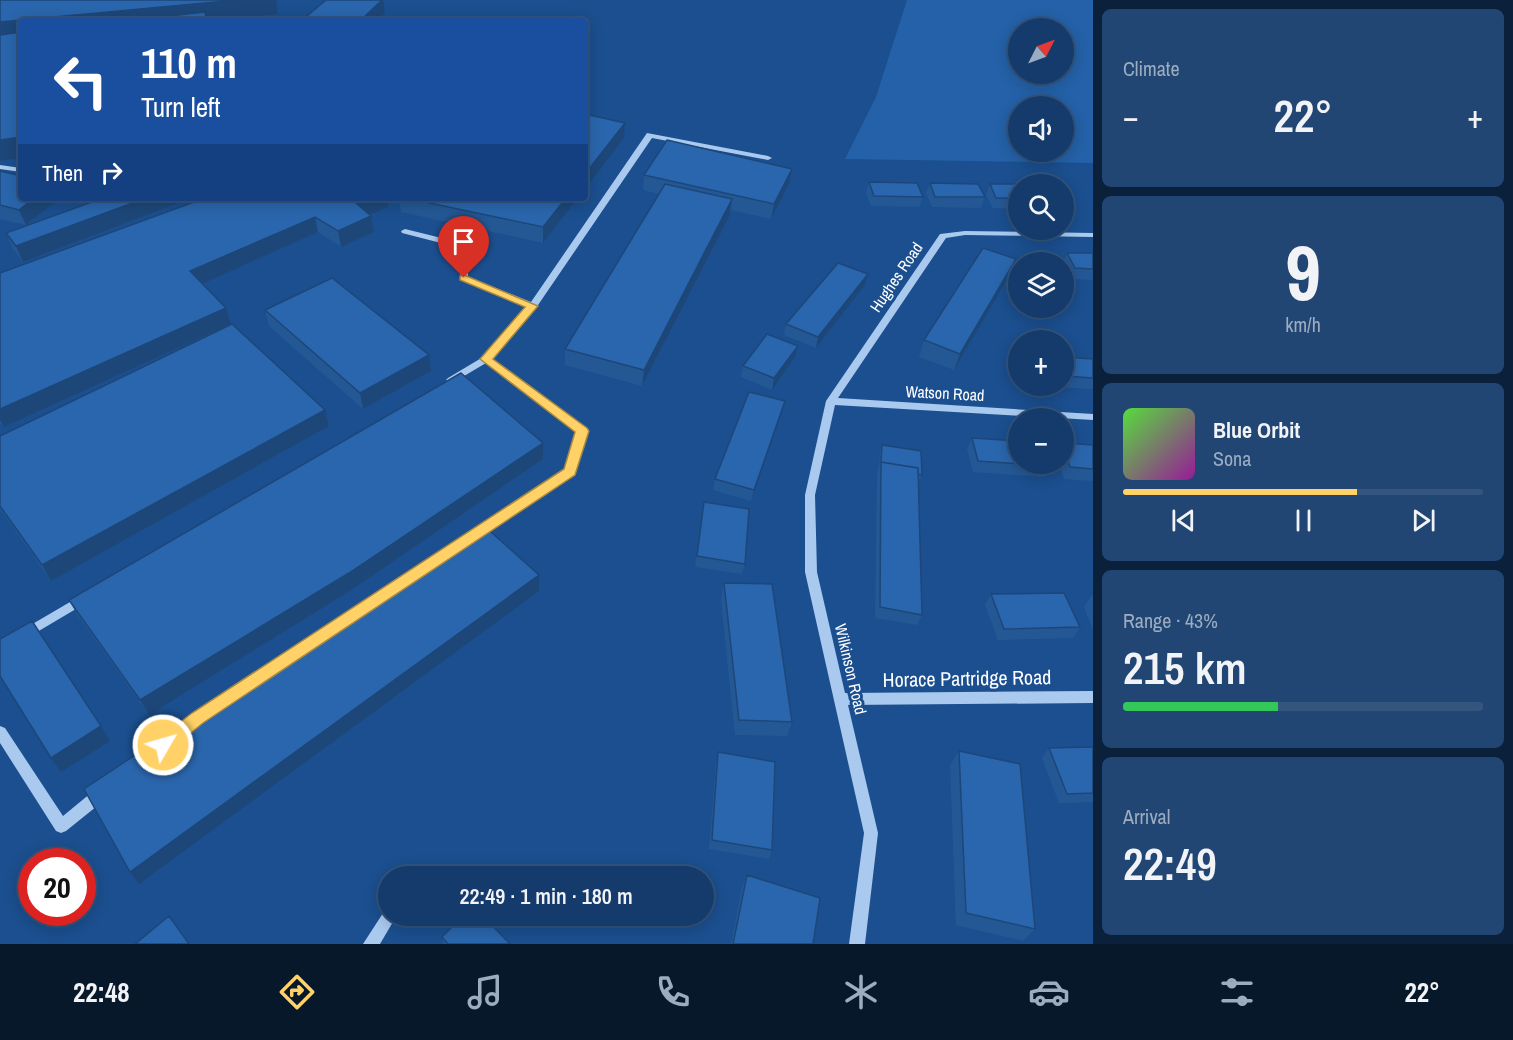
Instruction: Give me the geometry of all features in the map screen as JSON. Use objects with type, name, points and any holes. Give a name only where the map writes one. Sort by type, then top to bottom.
[{"type":"street","points":[[445,383],[486,359],[533,306],[650,135],[768,158]]},
{"type":"street","points":[[0,167],[18,170]]},
{"type":"street","points":[[405,231],[475,249],[479,252],[478,256],[464,272],[464,278],[533,306]]},
{"type":"street","name":"Hughes Road","points":[[831,401],[943,236],[965,233],[1093,235]]},
{"type":"street","points":[[462,543],[570,471],[582,431],[486,359]]},
{"type":"street","name":"Watson Road","points":[[831,401],[1093,417]]},
{"type":"street","name":"Wilkinson Road","points":[[831,401],[810,495],[811,573],[871,833],[857,944]]},
{"type":"street","points":[[0,649],[91,594]]},
{"type":"street","name":"Horace Partridge Road","points":[[841,699],[1093,697]]},
{"type":"street","points":[[0,732],[61,826],[116,783]]},
{"type":"street","points":[[370,944],[382,926]]},
{"type":"shaded area","points":[[907,0],[1093,0],[1093,163],[1031,162],[1074,162],[1074,96],[1008,96],[1008,162],[845,159],[876,97]]},
{"type":"building","points":[[0,0],[237,0],[43,18],[18,18],[18,20],[0,22]]},
{"type":"building","points":[[326,0],[382,0],[363,18],[305,18]]},
{"type":"building","points":[[205,12],[206,18],[152,18]]},
{"type":"building","points":[[18,32],[18,137],[0,140],[0,35]]},
{"type":"building","points":[[588,115],[625,123],[588,170]]},
{"type":"building","points":[[667,140],[792,169],[774,204],[644,175]]},
{"type":"building","points":[[0,171],[18,175],[18,201],[30,201],[19,210],[0,205]]},
{"type":"building","points":[[869,182],[917,183],[923,197],[874,196]]},
{"type":"building","points":[[930,183],[978,184],[985,197],[935,197]]},
{"type":"building","points":[[665,184],[732,199],[644,370],[565,349]]},
{"type":"building","points":[[990,184],[1008,184],[1008,198],[996,198]]},
{"type":"building","points":[[95,201],[138,201],[16,246],[6,233]]},
{"type":"building","points":[[197,201],[362,201],[356,203],[371,216],[338,231],[315,217],[190,271],[226,308],[0,409],[0,273]]},
{"type":"building","points":[[420,201],[564,201],[543,227]]},
{"type":"building","points":[[983,248],[1008,256],[1008,273],[960,354],[924,340]]},
{"type":"building","points":[[1074,253],[1093,253],[1093,269],[1075,268]]},
{"type":"building","points":[[838,263],[868,274],[818,337],[786,324]]},
{"type":"building","points":[[332,278],[429,355],[360,393],[265,310]]},
{"type":"building","points":[[232,324],[325,410],[42,565],[0,506],[0,436]]},
{"type":"building","points":[[767,334],[798,346],[774,378],[743,366]]},
{"type":"building","points":[[1074,358],[1093,359],[1093,378],[1074,377]]},
{"type":"building","points":[[461,373],[543,443],[349,573],[140,700],[69,600]]},
{"type":"building","points":[[749,392],[785,401],[754,490],[715,479]]},
{"type":"building","points":[[972,438],[1008,440],[1008,463],[978,461]]},
{"type":"building","points":[[1074,444],[1093,445],[1093,469],[1074,467]]},
{"type":"building","points":[[882,445],[921,451],[922,475],[918,474],[918,468],[881,462]]},
{"type":"building","points":[[881,462],[918,468],[922,615],[880,607]]},
{"type":"building","points":[[704,502],[749,509],[745,564],[697,556]]},
{"type":"building","points":[[482,524],[539,575],[130,872],[84,789]]},
{"type":"building","points":[[724,583],[772,584],[792,722],[739,720]]},
{"type":"building","points":[[1064,593],[1080,627],[1004,629],[991,594]]},
{"type":"building","points":[[32,621],[101,726],[51,758],[0,676],[0,639]]},
{"type":"building","points":[[1093,747],[1093,793],[1067,794],[1049,748]]},
{"type":"building","points":[[959,751],[1020,764],[1035,929],[966,913]]},
{"type":"building","points":[[718,752],[775,762],[772,850],[712,840]]},
{"type":"building","points":[[747,875],[820,898],[813,944],[733,944]]},
{"type":"building","points":[[169,916],[189,944],[135,944]]},
{"type":"building","points":[[453,926],[493,926],[510,944],[448,944],[442,937]]},
{"type":"route","points":[[163,745],[198,718],[570,471],[582,431],[486,359],[533,306],[464,278]]}]
